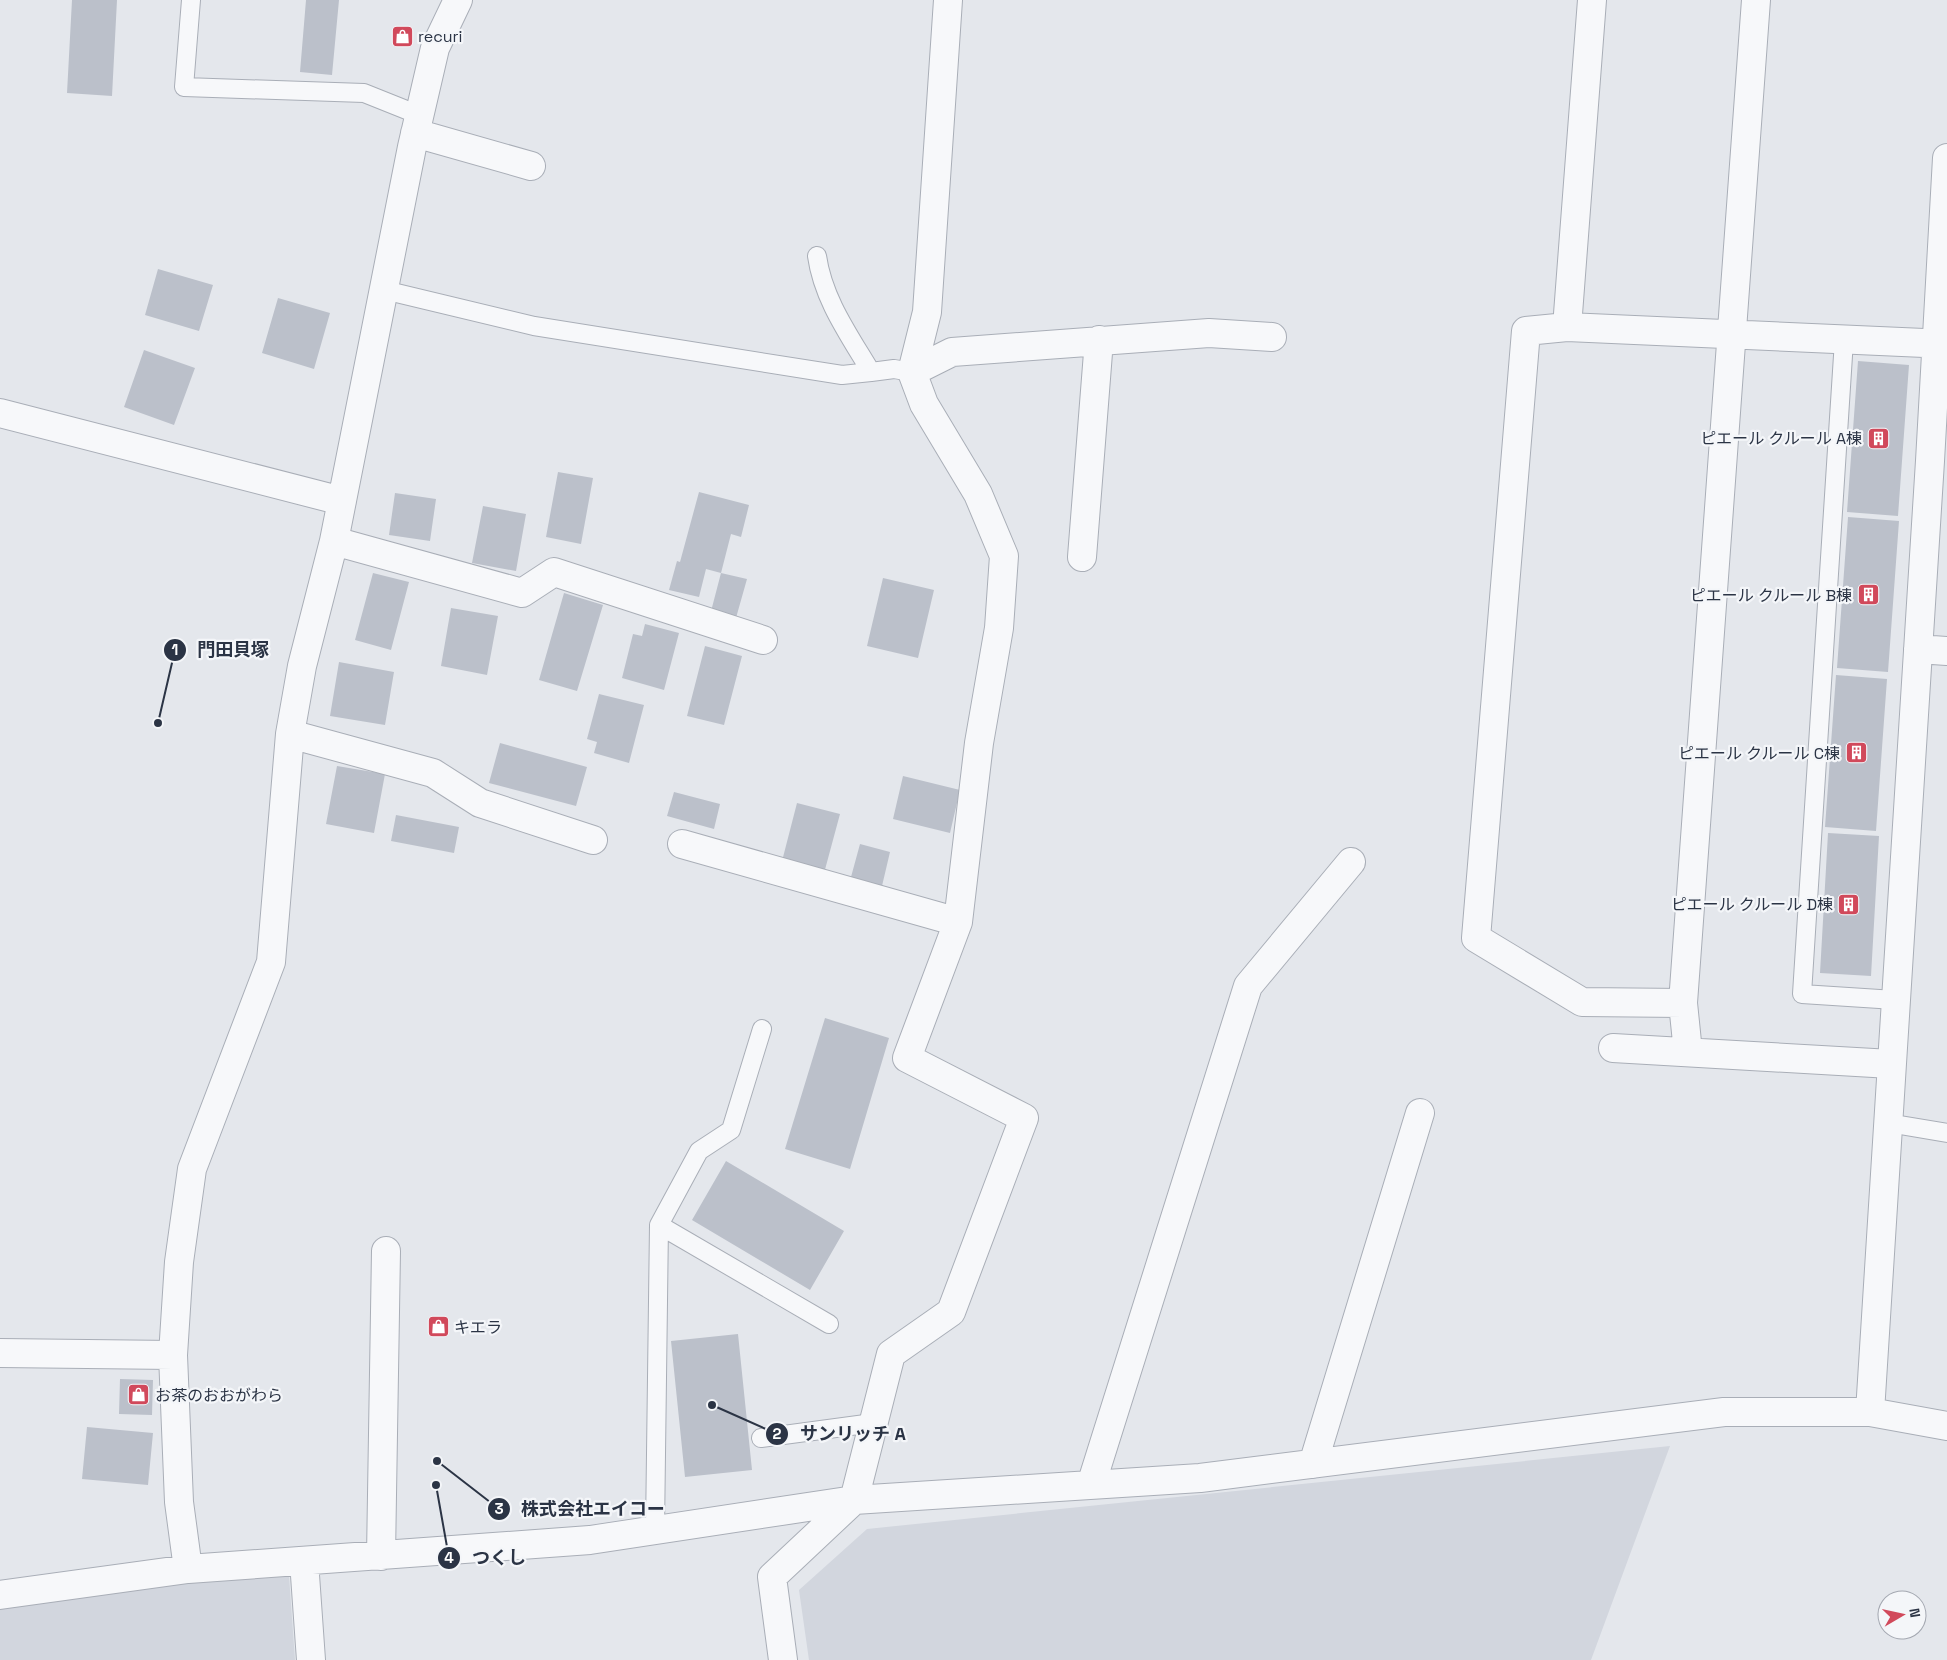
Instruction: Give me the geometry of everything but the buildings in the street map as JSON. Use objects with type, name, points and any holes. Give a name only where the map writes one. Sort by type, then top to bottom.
[{"type":"street","points":[[188,1569],[179,1502],[173,1355],[180,1262],[192,1169],[271,962],[290,734],[302,666],[334,541],[417,124],[435,48],[458,0]]},
{"type":"street","points":[[783,1660],[772,1577],[854,1500],[891,1354],[951,1312],[1024,1118],[907,1058],[958,922],[980,743],[999,628],[1004,556],[978,494],[924,404],[912,372],[927,312],[948,0]]},
{"type":"street","points":[[1567,327],[1592,0]]},
{"type":"street","points":[[1688,1052],[1683,1003],[1756,0]]},
{"type":"street","points":[[417,124],[531,166]]},
{"type":"street","points":[[1870,1412],[1918,649],[1939,461],[1947,158]]},
{"type":"street","points":[[1683,1003],[1582,1002],[1476,938],[1526,331],[1567,327],[1941,344]]},
{"type":"street","points":[[912,372],[952,352],[1208,333],[1272,337]]},
{"type":"street","points":[[1082,557],[1099,340]]},
{"type":"street","points":[[0,413],[342,501]]},
{"type":"street","points":[[334,541],[522,593],[554,572],[763,640]]},
{"type":"street","points":[[1918,649],[1947,651]]},
{"type":"street","points":[[290,734],[433,773],[480,803],[593,840]]},
{"type":"street","points":[[682,844],[958,922]]},
{"type":"street","points":[[1091,1485],[1248,986],[1351,862]]},
{"type":"street","points":[[1613,1048],[1892,1064]]},
{"type":"street","points":[[1313,1464],[1420,1113]]},
{"type":"street","points":[[381,1556],[386,1251]]},
{"type":"street","points":[[0,1353],[173,1355]]},
{"type":"street","points":[[0,1596],[188,1569],[590,1540],[854,1500],[1200,1478],[1724,1412],[1870,1412],[1947,1426]]},
{"type":"street","points":[[304,1561],[311,1660]]},
{"type":"lane","points":[[191,0],[184,87],[364,93],[417,124]]},
{"type":"lane","points":[[816,256],[820,277],[830,302],[871,372]]},
{"type":"lane","points":[[384,290],[534,326],[842,375],[894,369],[912,372]]},
{"type":"lane","points":[[1844,340],[1802,994],[1895,1000]]},
{"type":"lane","points":[[656,1530],[659,1225],[699,1151],[731,1130],[762,1029]]},
{"type":"lane","points":[[1888,1123],[1947,1133]]},
{"type":"lane","points":[[659,1225],[829,1324]]},
{"type":"lane","points":[[760,1438],[873,1423]]},
{"type":"shaded area","points":[[1670,1446],[1591,1660],[809,1660],[799,1590],[867,1529]]},
{"type":"shaded area","points":[[289,1576],[295,1660],[0,1660],[0,1608],[208,1580]]},
{"type":"place","name":"recuri","points":[[402,36]]},
{"type":"place","name":"ピエール クルール A棟","points":[[1878,438]]},
{"type":"place","name":"ピエール クルール B棟","points":[[1868,595]]},
{"type":"place","name":"門田貝塚","points":[[158,723]]},
{"type":"place","name":"ピエール クルール C棟","points":[[1856,753]]},
{"type":"place","name":"ピエール クルール D棟","points":[[1849,904]]},
{"type":"place","name":"キエラ","points":[[438,1327]]},
{"type":"place","name":"お茶のおおがわら","points":[[139,1395]]},
{"type":"place","name":"サンリッチ A","points":[[712,1405]]},
{"type":"place","name":"株式会社エイコー","points":[[437,1461]]},
{"type":"place","name":"つくし","points":[[436,1485]]}]
